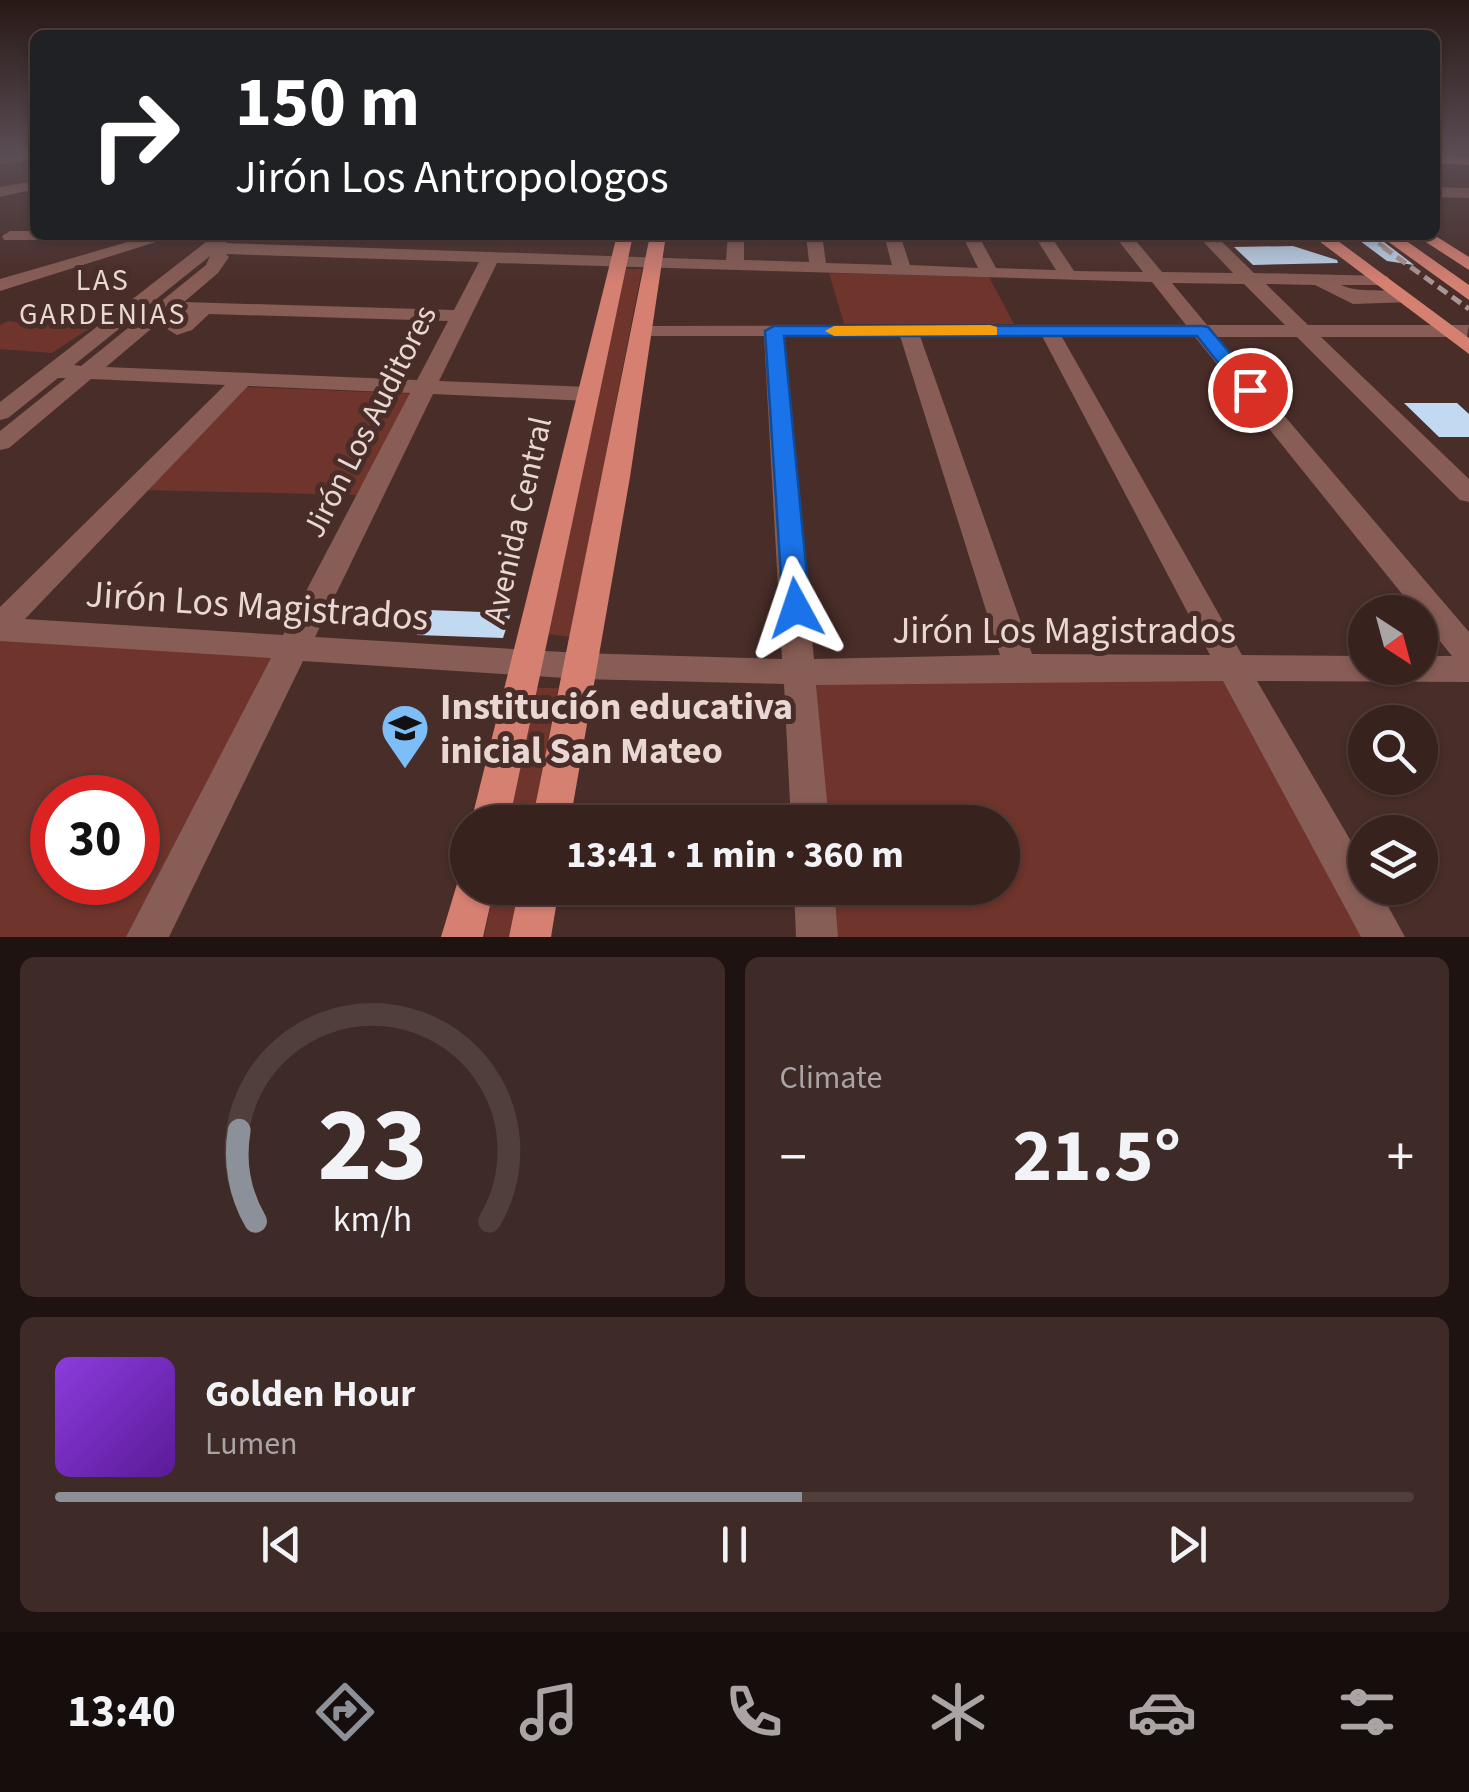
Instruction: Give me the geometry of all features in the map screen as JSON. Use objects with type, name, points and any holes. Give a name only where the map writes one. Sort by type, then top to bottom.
[{"type":"main road","points":[[1324,240],[1378,289]]},
{"type":"main road","points":[[1340,240],[1463,335]]},
{"type":"main road","points":[[1394,240],[1469,294]]},
{"type":"main road","points":[[1432,240],[1469,264]]},
{"type":"main road","name":"Avenida Central","points":[[494,805],[622,248]]},
{"type":"main road","points":[[554,805],[655,249]]},
{"type":"main road","points":[[1404,298],[1463,335]]},
{"type":"main road","points":[[462,937],[470,905]]},
{"type":"main road","points":[[530,937],[536,905]]},
{"type":"street","points":[[30,221],[10,236],[30,236]]},
{"type":"street","points":[[0,285],[152,240]]},
{"type":"street","points":[[286,251],[297,240]]},
{"type":"street","points":[[365,254],[376,240]]},
{"type":"street","points":[[444,256],[455,240]]},
{"type":"street","points":[[525,259],[534,240]]},
{"type":"street","points":[[734,265],[736,240]]},
{"type":"street","points":[[815,240],[818,268]]},
{"type":"street","points":[[894,240],[903,271]]},
{"type":"street","points":[[973,240],[990,273]]},
{"type":"street","points":[[1045,240],[1069,276]]},
{"type":"street","points":[[1126,240],[1469,654]]},
{"type":"street","points":[[1210,240],[1469,494]]},
{"type":"street","points":[[0,443],[220,261],[219,242]]},
{"type":"street","points":[[0,413],[219,242],[286,251],[525,259],[622,248],[655,249],[734,265],[1354,282],[1404,298]]},
{"type":"street","points":[[0,295],[102,254]]},
{"type":"street","name":"Jirón Los Auditores","points":[[147,937],[490,258]]},
{"type":"street","points":[[1322,283],[1353,298],[1378,289]]},
{"type":"street","points":[[168,307],[461,316]]},
{"type":"street","points":[[136,332],[186,326],[204,308]]},
{"type":"street","points":[[643,330],[1302,331],[1463,335]]},
{"type":"street","points":[[1050,330],[1233,669],[1384,937]]},
{"type":"street","points":[[774,331],[809,805]]},
{"type":"street","points":[[908,331],[1020,667]]},
{"type":"street","points":[[54,371],[588,394]]},
{"type":"street","points":[[0,628],[241,382]]},
{"type":"street","name":"Jirón Los Magistrados","points":[[0,628],[580,666],[801,672],[1020,667],[1469,668]]},
{"type":"street","points":[[815,905],[817,937]]},
{"type":"shaded area","points":[[626,269],[642,269],[570,637],[548,634]]},
{"type":"shaded area","points":[[829,273],[989,277],[1014,324],[844,324]]},
{"type":"shaded area","points":[[8,321],[90,328],[52,353],[0,349],[0,325]]},
{"type":"shaded area","points":[[245,387],[417,394],[356,495],[144,490]]},
{"type":"shaded area","points":[[0,639],[275,657],[160,884],[160,775],[30,775],[30,905],[149,905],[133,937],[0,937]]},
{"type":"shaded area","points":[[816,676],[1228,681],[1348,893],[1348,905],[1355,905],[1373,937],[836,937],[832,905],[1020,905],[1020,805],[820,805],[807,694]]},
{"type":"shaded area","points":[[536,688],[558,688],[536,805],[512,805]]},
{"type":"shaded area","points":[[491,905],[519,905],[513,937],[484,937]]},
{"type":"building","points":[[1359,240],[1382,240],[1414,265],[1387,261]]},
{"type":"building","points":[[1293,246],[1338,263],[1253,265],[1234,247]]},
{"type":"building","points":[[1404,403],[1457,403],[1469,414],[1469,437],[1439,437]]},
{"type":"building","points":[[428,610],[511,613],[503,638],[417,635]]},
{"type":"railway","points":[[1374,240],[1387,249]]},
{"type":"railway","points":[[1383,247],[1469,309]]},
{"type":"slow traffic","points":[[834,331],[990,331]]},
{"type":"place","name":"Institución educativa inicial San Mateo","points":[[405,770]]},
{"type":"district","name":"LAS GARDENIAS","points":[[103,297]]},
{"type":"route","points":[[796,608],[774,331],[1202,331],[1250,390]]}]
